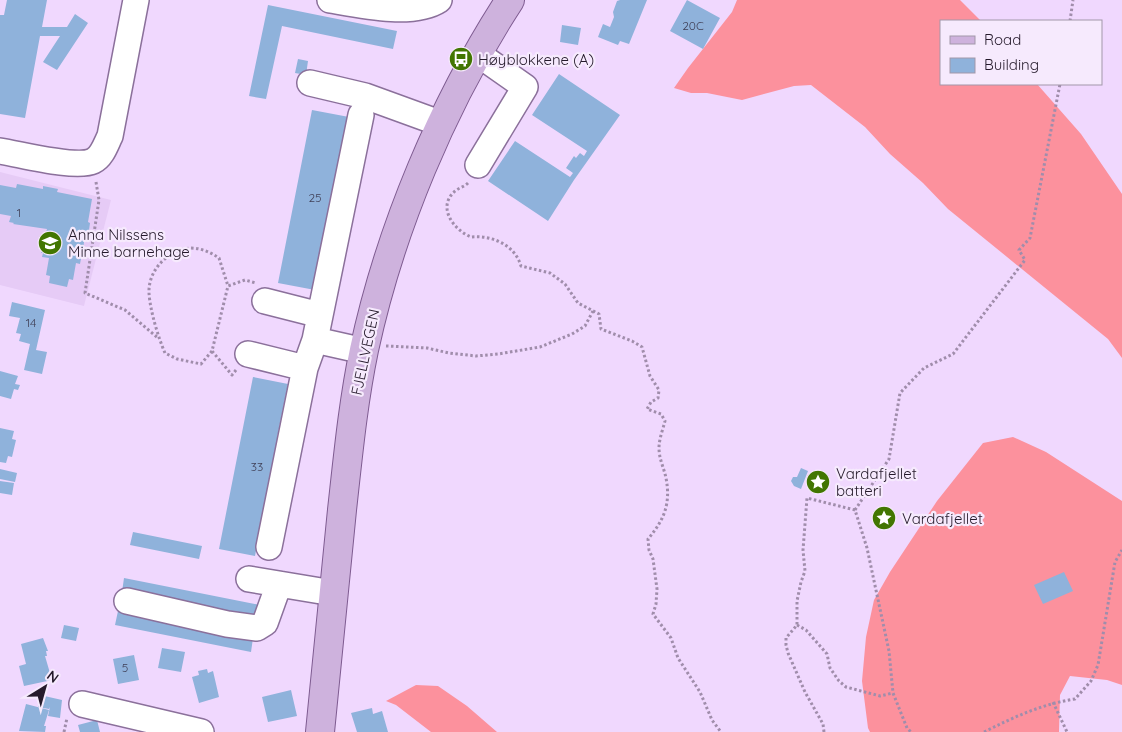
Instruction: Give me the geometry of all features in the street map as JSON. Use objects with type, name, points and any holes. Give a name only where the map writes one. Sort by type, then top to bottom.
[{"type":"main road","name":"FJELLVEGEN","points":[[320,732],[348,450],[365,347],[387,265],[419,178],[442,124],[478,54],[510,0]]},
{"type":"street","points":[[0,151],[76,164],[94,161],[101,153],[110,136],[136,0]]},
{"type":"street","points":[[330,0],[392,8],[414,8],[433,4],[439,0]]},
{"type":"street","points":[[478,54],[525,87],[478,165]]},
{"type":"street","points":[[310,83],[365,96],[442,124]]},
{"type":"street","points":[[269,547],[305,368],[315,340],[361,115]]},
{"type":"street","points":[[265,300],[320,315]]},
{"type":"street","points":[[315,340],[365,347]]},
{"type":"street","points":[[248,354],[305,368]]},
{"type":"street","points":[[249,579],[333,593]]},
{"type":"street","points":[[127,601],[227,624],[256,628],[265,623],[279,584]]},
{"type":"street","points":[[82,704],[200,732]]},
{"type":"path","points":[[1070,20],[1073,0]]},
{"type":"path","points":[[855,510],[889,459],[900,393],[924,368],[954,354],[1025,260],[1019,250],[1030,238],[1060,85]]},
{"type":"path","points":[[94,161],[99,200],[85,292],[125,310],[159,339]]},
{"type":"path","points":[[478,165],[467,185],[454,192],[447,204],[446,212],[455,225],[471,237],[481,236],[508,246],[518,257],[521,266],[550,273],[565,284],[578,303],[599,314],[601,329],[642,347],[650,376],[659,390],[658,398],[651,402],[647,409],[661,414],[665,421],[659,447],[666,478],[666,512],[660,524],[648,539],[649,550],[653,559],[656,589],[656,604],[653,614],[671,638],[678,658],[700,692],[712,720],[721,732]]},
{"type":"path","points":[[190,248],[208,250],[219,258],[228,286],[212,351],[201,364],[177,359],[165,353],[159,339],[149,292],[153,272],[162,261],[176,252],[190,248]]},
{"type":"path","points":[[228,286],[245,280],[258,284],[265,300]]},
{"type":"path","points":[[365,347],[427,348],[476,356],[498,354],[540,347],[572,334],[585,326],[593,311]]},
{"type":"path","points":[[212,351],[232,375],[248,354]]},
{"type":"path","points":[[824,732],[823,724],[805,692],[788,653],[786,638],[797,625],[797,601],[800,582],[805,571],[803,550],[807,498],[855,510]]},
{"type":"path","points":[[855,510],[869,557],[888,651],[893,693],[907,728],[911,732]]},
{"type":"path","points":[[984,732],[1022,713],[1053,702],[1075,699],[1091,681],[1098,665],[1115,562],[1122,550]]},
{"type":"path","points":[[797,625],[806,630],[827,654],[830,668],[839,682],[846,687],[880,696],[893,693]]},
{"type":"path","points":[[1053,702],[1067,732]]},
{"type":"shaded area","points":[[737,0],[960,0],[980,20],[940,20],[940,85],[1038,85],[1081,134],[1122,194],[1122,358],[1108,339],[948,209],[923,183],[890,154],[865,127],[811,85],[794,86],[742,100],[707,93],[691,93],[674,88],[732,12]]},
{"type":"shaded area","name":"Anna Nilssens Minne barnehage","points":[[0,172],[111,200],[84,306],[0,285]]},
{"type":"shaded area","points":[[1013,437],[1046,452],[1122,501],[1122,685],[1107,680],[1070,676],[1060,695],[1059,732],[870,732],[862,681],[866,637],[874,600],[890,572],[937,501],[983,443]]},
{"type":"shaded area","points":[[416,685],[438,686],[467,706],[497,732],[431,732],[396,705],[386,701]]},
{"type":"building","points":[[7,0],[47,0],[42,27],[67,27],[75,14],[88,23],[57,70],[43,62],[60,36],[40,36],[25,118],[0,114],[0,15],[4,15]]},
{"type":"building","points":[[647,0],[629,44],[620,41],[618,45],[598,37],[603,24],[610,27],[617,1]]},
{"type":"building","points":[[687,0],[720,18],[703,49],[670,31]]},
{"type":"building","points":[[268,5],[397,31],[393,49],[282,26],[266,99],[249,96]]},
{"type":"building","points":[[562,25],[581,28],[578,45],[560,42]]},
{"type":"building","points":[[298,59],[308,61],[306,75],[295,73]]},
{"type":"building","points":[[559,74],[620,115],[574,180],[548,221],[488,181],[515,141],[570,177],[573,173],[566,168],[574,156],[576,158],[580,153],[584,156],[587,151],[532,115]]},
{"type":"building","points":[[312,110],[349,117],[315,290],[278,283]]},
{"type":"building","points":[[17,184],[43,189],[43,186],[58,189],[57,192],[92,199],[88,222],[90,223],[88,237],[85,237],[80,264],[76,263],[73,280],[69,279],[67,287],[49,283],[50,276],[46,275],[49,258],[42,257],[43,253],[41,253],[47,229],[13,224],[9,222],[11,216],[0,214],[0,185],[16,188]]},
{"type":"building","points":[[12,302],[45,310],[36,350],[47,352],[42,374],[24,370],[30,344],[19,341],[21,334],[16,333],[20,318],[9,316]]},
{"type":"building","points":[[0,371],[18,376],[15,384],[20,385],[18,390],[14,389],[11,399],[0,396]]},
{"type":"building","points":[[253,377],[288,384],[277,438],[281,439],[278,478],[270,476],[255,556],[219,549]]},
{"type":"building","points":[[0,428],[14,431],[12,439],[16,440],[12,457],[8,456],[6,463],[0,462]]},
{"type":"building","points":[[801,468],[808,471],[801,489],[794,486],[791,481],[793,477],[797,477]]},
{"type":"building","points":[[0,469],[17,473],[15,482],[0,479]]},
{"type":"building","points":[[0,481],[14,483],[12,495],[0,493]]},
{"type":"building","points":[[133,532],[202,546],[199,559],[130,545]]},
{"type":"building","points":[[1064,572],[1073,591],[1043,604],[1034,585]]},
{"type":"building","points":[[124,578],[260,605],[257,619],[122,592]]},
{"type":"building","points":[[118,611],[253,638],[251,652],[115,625]]},
{"type":"building","points":[[64,625],[79,628],[76,641],[61,638]]},
{"type":"building","points":[[43,638],[48,651],[46,651],[47,656],[45,656],[52,680],[24,686],[19,666],[26,664],[21,644]]},
{"type":"building","points":[[162,648],[185,652],[181,672],[158,668]]},
{"type":"building","points":[[134,655],[139,680],[118,684],[113,659]]},
{"type":"building","points":[[207,669],[208,673],[213,671],[219,697],[199,703],[192,677],[199,675],[198,671]]},
{"type":"building","points":[[291,690],[297,716],[268,722],[262,697]]},
{"type":"building","points":[[40,695],[62,700],[60,718],[48,716],[50,707],[49,709],[38,707]]},
{"type":"building","points":[[26,704],[49,710],[44,726],[46,726],[45,732],[19,731]]},
{"type":"building","points":[[372,708],[373,714],[382,711],[388,732],[357,732],[351,713]]},
{"type":"building","points":[[97,720],[100,732],[80,732],[78,725]]},
{"type":"place","name":"Høyblokkene (A)","points":[[461,59]]},
{"type":"place","name":"Anna Nilssens Minne barnehage","points":[[50,243]]},
{"type":"place","name":"Vardafjellet batteri","points":[[818,482]]},
{"type":"place","name":"Vardafjellet","points":[[884,518]]}]
